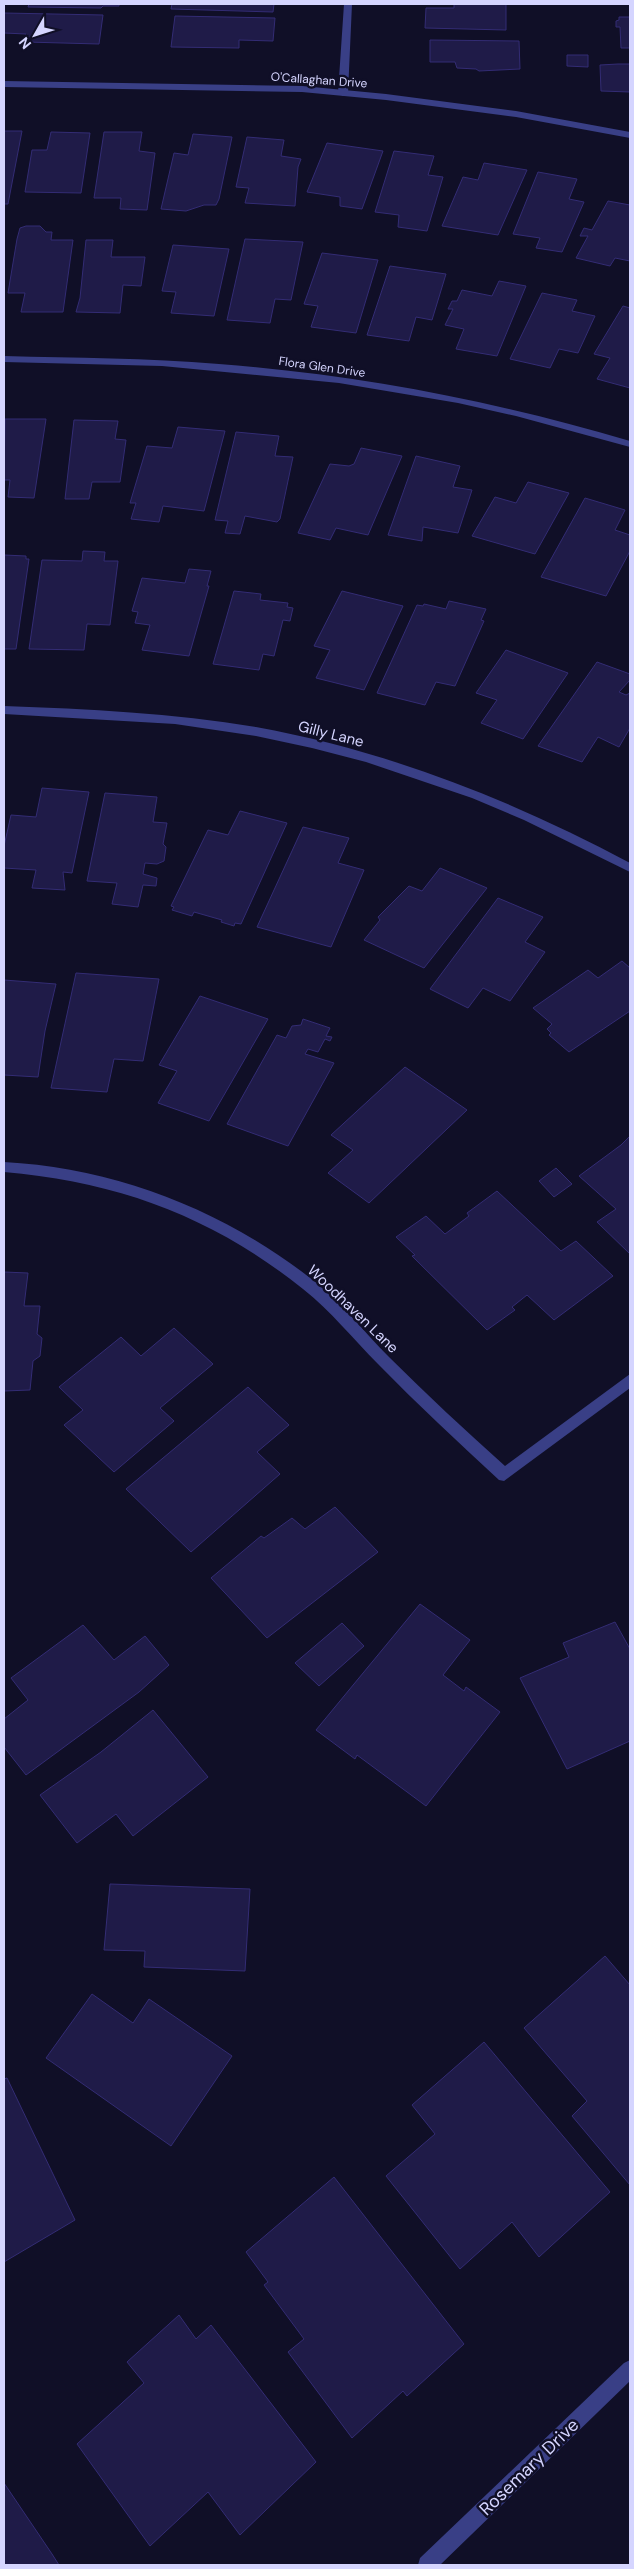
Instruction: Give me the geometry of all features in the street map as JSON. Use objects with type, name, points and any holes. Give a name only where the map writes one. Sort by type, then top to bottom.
[{"type":"street","points":[[344,93],[348,4]]},
{"type":"street","name":"O'Callaghan Drive","points":[[4,84],[302,89],[516,114],[630,134]]},
{"type":"street","name":"Flora Glen Drive","points":[[4,359],[162,364],[286,374],[390,388],[506,412],[630,444]]},
{"type":"street","name":"Gilly Lane","points":[[4,710],[97,713],[192,723],[301,742],[400,768],[494,802],[586,843],[630,868]]},
{"type":"street","name":"Woodhaven Lane","points":[[4,1167],[30,1168],[106,1182],[180,1206],[242,1238],[310,1286],[427,1404],[504,1475],[630,1380]]},
{"type":"street","name":"Rosemary Drive","points":[[427,2565],[630,2369]]},
{"type":"building","points":[[29,4],[119,4],[119,6],[103,6],[101,8],[28,7]]},
{"type":"building","points":[[172,4],[274,4],[273,12],[171,9]]},
{"type":"building","points":[[454,4],[506,4],[506,30],[425,28],[426,8],[454,8]]},
{"type":"building","points":[[4,13],[103,15],[99,44],[26,42],[26,34],[4,33]]},
{"type":"building","points":[[175,16],[275,18],[273,41],[239,40],[239,48],[171,47]]},
{"type":"building","points":[[619,17],[630,17],[630,48],[621,48],[620,27],[616,27],[616,21],[619,20]]},
{"type":"building","points":[[430,40],[519,41],[520,69],[479,71],[476,69],[457,68],[455,62],[430,62]]},
{"type":"building","points":[[567,55],[588,55],[588,67],[567,66]]},
{"type":"building","points":[[630,64],[630,92],[601,91],[600,65]]},
{"type":"building","points":[[4,131],[22,131],[8,204],[4,204]]},
{"type":"building","points":[[51,132],[90,133],[81,193],[25,192],[32,150],[47,150]]},
{"type":"building","points":[[104,132],[142,132],[139,151],[155,153],[147,210],[120,209],[121,198],[94,198]]},
{"type":"building","points":[[193,134],[232,137],[219,199],[216,205],[204,205],[186,211],[161,209],[174,153],[188,155]]},
{"type":"building","points":[[247,137],[284,140],[281,156],[301,159],[298,167],[295,206],[245,203],[249,188],[236,187]]},
{"type":"building","points":[[327,143],[383,151],[362,209],[340,206],[340,197],[307,192]]},
{"type":"building","points":[[394,151],[434,156],[428,175],[443,177],[427,231],[398,227],[399,215],[375,212]]},
{"type":"building","points":[[484,163],[527,170],[498,235],[442,226],[463,177],[478,180]]},
{"type":"building","points":[[538,172],[577,179],[569,199],[584,202],[562,252],[536,248],[540,238],[513,234]]},
{"type":"building","points":[[608,201],[630,205],[630,261],[615,258],[610,266],[576,258],[588,236],[580,236],[584,228],[592,230]]},
{"type":"building","points":[[40,226],[46,232],[52,232],[51,240],[73,240],[63,312],[21,312],[25,293],[8,293],[17,239],[20,228]]},
{"type":"building","points":[[245,239],[303,242],[291,300],[275,299],[270,323],[227,320]]},
{"type":"building","points":[[86,240],[113,240],[111,257],[145,257],[141,286],[123,285],[120,313],[76,312],[80,298]]},
{"type":"building","points":[[173,245],[229,249],[214,316],[171,313],[176,292],[162,291]]},
{"type":"building","points":[[322,253],[378,260],[356,333],[311,327],[318,306],[304,304]]},
{"type":"building","points":[[390,266],[446,274],[432,320],[416,317],[409,341],[367,335]]},
{"type":"building","points":[[499,281],[526,286],[497,356],[456,349],[464,329],[445,325],[453,309],[448,309],[452,301],[457,301],[462,290],[492,296]]},
{"type":"building","points":[[542,293],[577,300],[572,311],[595,316],[578,353],[559,349],[550,368],[510,359]]},
{"type":"building","points":[[623,306],[630,308],[630,388],[597,379],[610,358],[594,354]]},
{"type":"building","points":[[5,419],[46,419],[34,498],[8,497],[10,480],[4,480]]},
{"type":"building","points":[[74,420],[118,421],[115,439],[126,440],[120,482],[92,482],[89,499],[65,499]]},
{"type":"building","points":[[178,427],[225,431],[204,511],[163,506],[159,522],[131,519],[136,503],[130,503],[147,446],[172,448]]},
{"type":"building","points":[[236,432],[279,436],[275,456],[293,457],[280,519],[277,522],[245,516],[240,534],[225,533],[228,521],[215,520]]},
{"type":"building","points":[[361,448],[402,456],[368,535],[336,528],[330,540],[298,533],[330,464],[349,466],[354,464]]},
{"type":"building","points":[[416,456],[460,466],[453,487],[472,490],[458,533],[423,527],[422,541],[388,535]]},
{"type":"building","points":[[528,482],[569,493],[535,554],[472,536],[495,497],[516,503]]},
{"type":"building","points":[[585,498],[625,510],[615,530],[630,535],[630,551],[606,596],[541,577]]},
{"type":"building","points":[[83,551],[105,552],[104,561],[118,561],[110,625],[87,624],[84,650],[29,649],[42,560],[82,561]]},
{"type":"building","points":[[4,555],[26,556],[26,559],[29,559],[16,649],[4,649]]},
{"type":"building","points":[[189,569],[211,571],[207,586],[209,586],[189,656],[142,650],[150,625],[135,623],[138,612],[132,611],[142,578],[185,583]]},
{"type":"building","points":[[234,591],[261,594],[260,600],[288,603],[287,607],[293,608],[290,621],[283,620],[274,656],[263,654],[259,670],[213,664]]},
{"type":"building","points":[[342,591],[403,606],[364,690],[316,678],[330,650],[314,646]]},
{"type":"building","points":[[449,601],[486,609],[481,620],[484,621],[455,686],[436,682],[425,705],[377,693],[417,605],[423,606],[424,604],[446,609]]},
{"type":"building","points":[[506,650],[568,673],[523,739],[481,723],[497,700],[476,693]]},
{"type":"building","points":[[597,662],[630,674],[630,680],[619,692],[626,695],[630,693],[630,728],[619,747],[598,737],[582,762],[538,746]]},
{"type":"building","points":[[42,788],[89,792],[72,873],[63,872],[65,890],[32,888],[36,870],[4,868],[4,846],[11,815],[36,817]]},
{"type":"building","points":[[105,793],[157,797],[153,822],[167,823],[163,844],[166,847],[164,861],[157,864],[145,863],[143,874],[157,878],[156,886],[143,885],[138,907],[112,904],[117,883],[87,881]]},
{"type":"building","points":[[240,811],[287,823],[241,924],[235,923],[234,926],[221,922],[222,920],[194,912],[192,916],[172,910],[174,907],[171,906],[208,830],[228,835]]},
{"type":"building","points":[[303,827],[349,838],[338,863],[364,870],[331,947],[257,927]]},
{"type":"building","points":[[440,868],[487,888],[424,968],[364,940],[380,920],[378,917],[409,886],[422,891]]},
{"type":"building","points":[[498,898],[543,917],[525,942],[545,952],[510,1001],[483,988],[468,1008],[430,989]]},
{"type":"building","points":[[622,961],[630,968],[630,1011],[569,1052],[549,1035],[551,1033],[547,1029],[552,1024],[533,1008],[588,970],[598,978]]},
{"type":"building","points":[[76,973],[159,979],[143,1061],[114,1059],[107,1092],[51,1088]]},
{"type":"building","points":[[4,980],[56,984],[45,1031],[38,1077],[4,1075]]},
{"type":"building","points":[[200,996],[268,1019],[209,1121],[158,1103],[177,1071],[159,1065]]},
{"type":"building","points":[[303,1019],[330,1028],[326,1036],[332,1037],[330,1041],[325,1039],[318,1052],[308,1049],[305,1054],[334,1063],[288,1146],[227,1124],[277,1035],[286,1038],[292,1026],[301,1025]]},
{"type":"building","points":[[405,1067],[467,1110],[369,1203],[328,1173],[353,1150],[331,1135]]},
{"type":"building","points":[[630,1136],[630,1254],[597,1222],[616,1209],[579,1176],[621,1145]]},
{"type":"building","points":[[556,1168],[572,1184],[554,1197],[539,1181]]},
{"type":"building","points":[[497,1191],[561,1251],[576,1241],[613,1276],[554,1320],[527,1295],[512,1307],[515,1310],[487,1330],[412,1256],[415,1255],[396,1237],[426,1216],[445,1234],[469,1216],[467,1213]]},
{"type":"building","points":[[4,1272],[28,1273],[24,1306],[40,1306],[37,1334],[42,1338],[40,1356],[33,1361],[30,1390],[4,1391]]},
{"type":"building","points":[[174,1328],[213,1364],[160,1408],[174,1421],[114,1472],[64,1425],[83,1410],[59,1387],[121,1337],[141,1356]]},
{"type":"building","points":[[248,1387],[289,1425],[257,1452],[280,1474],[191,1552],[126,1489]]},
{"type":"building","points":[[335,1507],[378,1552],[267,1638],[211,1578],[261,1536],[264,1538],[292,1518],[305,1529]]},
{"type":"building","points":[[420,1604],[470,1640],[443,1675],[464,1691],[466,1687],[500,1712],[426,1806],[357,1755],[355,1759],[316,1730]]},
{"type":"building","points":[[615,1622],[630,1649],[630,1741],[567,1769],[520,1678],[569,1657],[563,1643]]},
{"type":"building","points":[[342,1623],[364,1646],[319,1686],[295,1663]]},
{"type":"building","points":[[83,1625],[114,1660],[145,1636],[169,1665],[139,1692],[26,1775],[4,1747],[4,1719],[28,1700],[11,1678]]},
{"type":"building","points":[[153,1710],[208,1777],[133,1836],[116,1814],[77,1843],[40,1795],[101,1752]]},
{"type":"building","points":[[110,1884],[250,1889],[245,1971],[144,1967],[145,1951],[104,1950]]},
{"type":"building","points":[[605,1956],[630,1985],[630,2185],[572,2116],[587,2101],[524,2028]]},
{"type":"building","points":[[92,1994],[133,2023],[149,1999],[232,2056],[171,2146],[46,2058]]},
{"type":"building","points":[[484,2042],[610,2192],[539,2257],[512,2222],[460,2269],[386,2176],[435,2134],[412,2105]]},
{"type":"building","points":[[7,2078],[75,2220],[4,2262],[4,2079]]},
{"type":"building","points":[[334,2177],[464,2344],[407,2396],[403,2391],[352,2438],[288,2352],[304,2339],[264,2285],[268,2282],[246,2252]]},
{"type":"building","points":[[179,2315],[196,2339],[211,2325],[316,2462],[240,2535],[208,2492],[150,2546],[77,2444],[144,2383],[127,2362]]},
{"type":"building","points":[[4,2483],[52,2554],[59,2565],[4,2565]]}]
